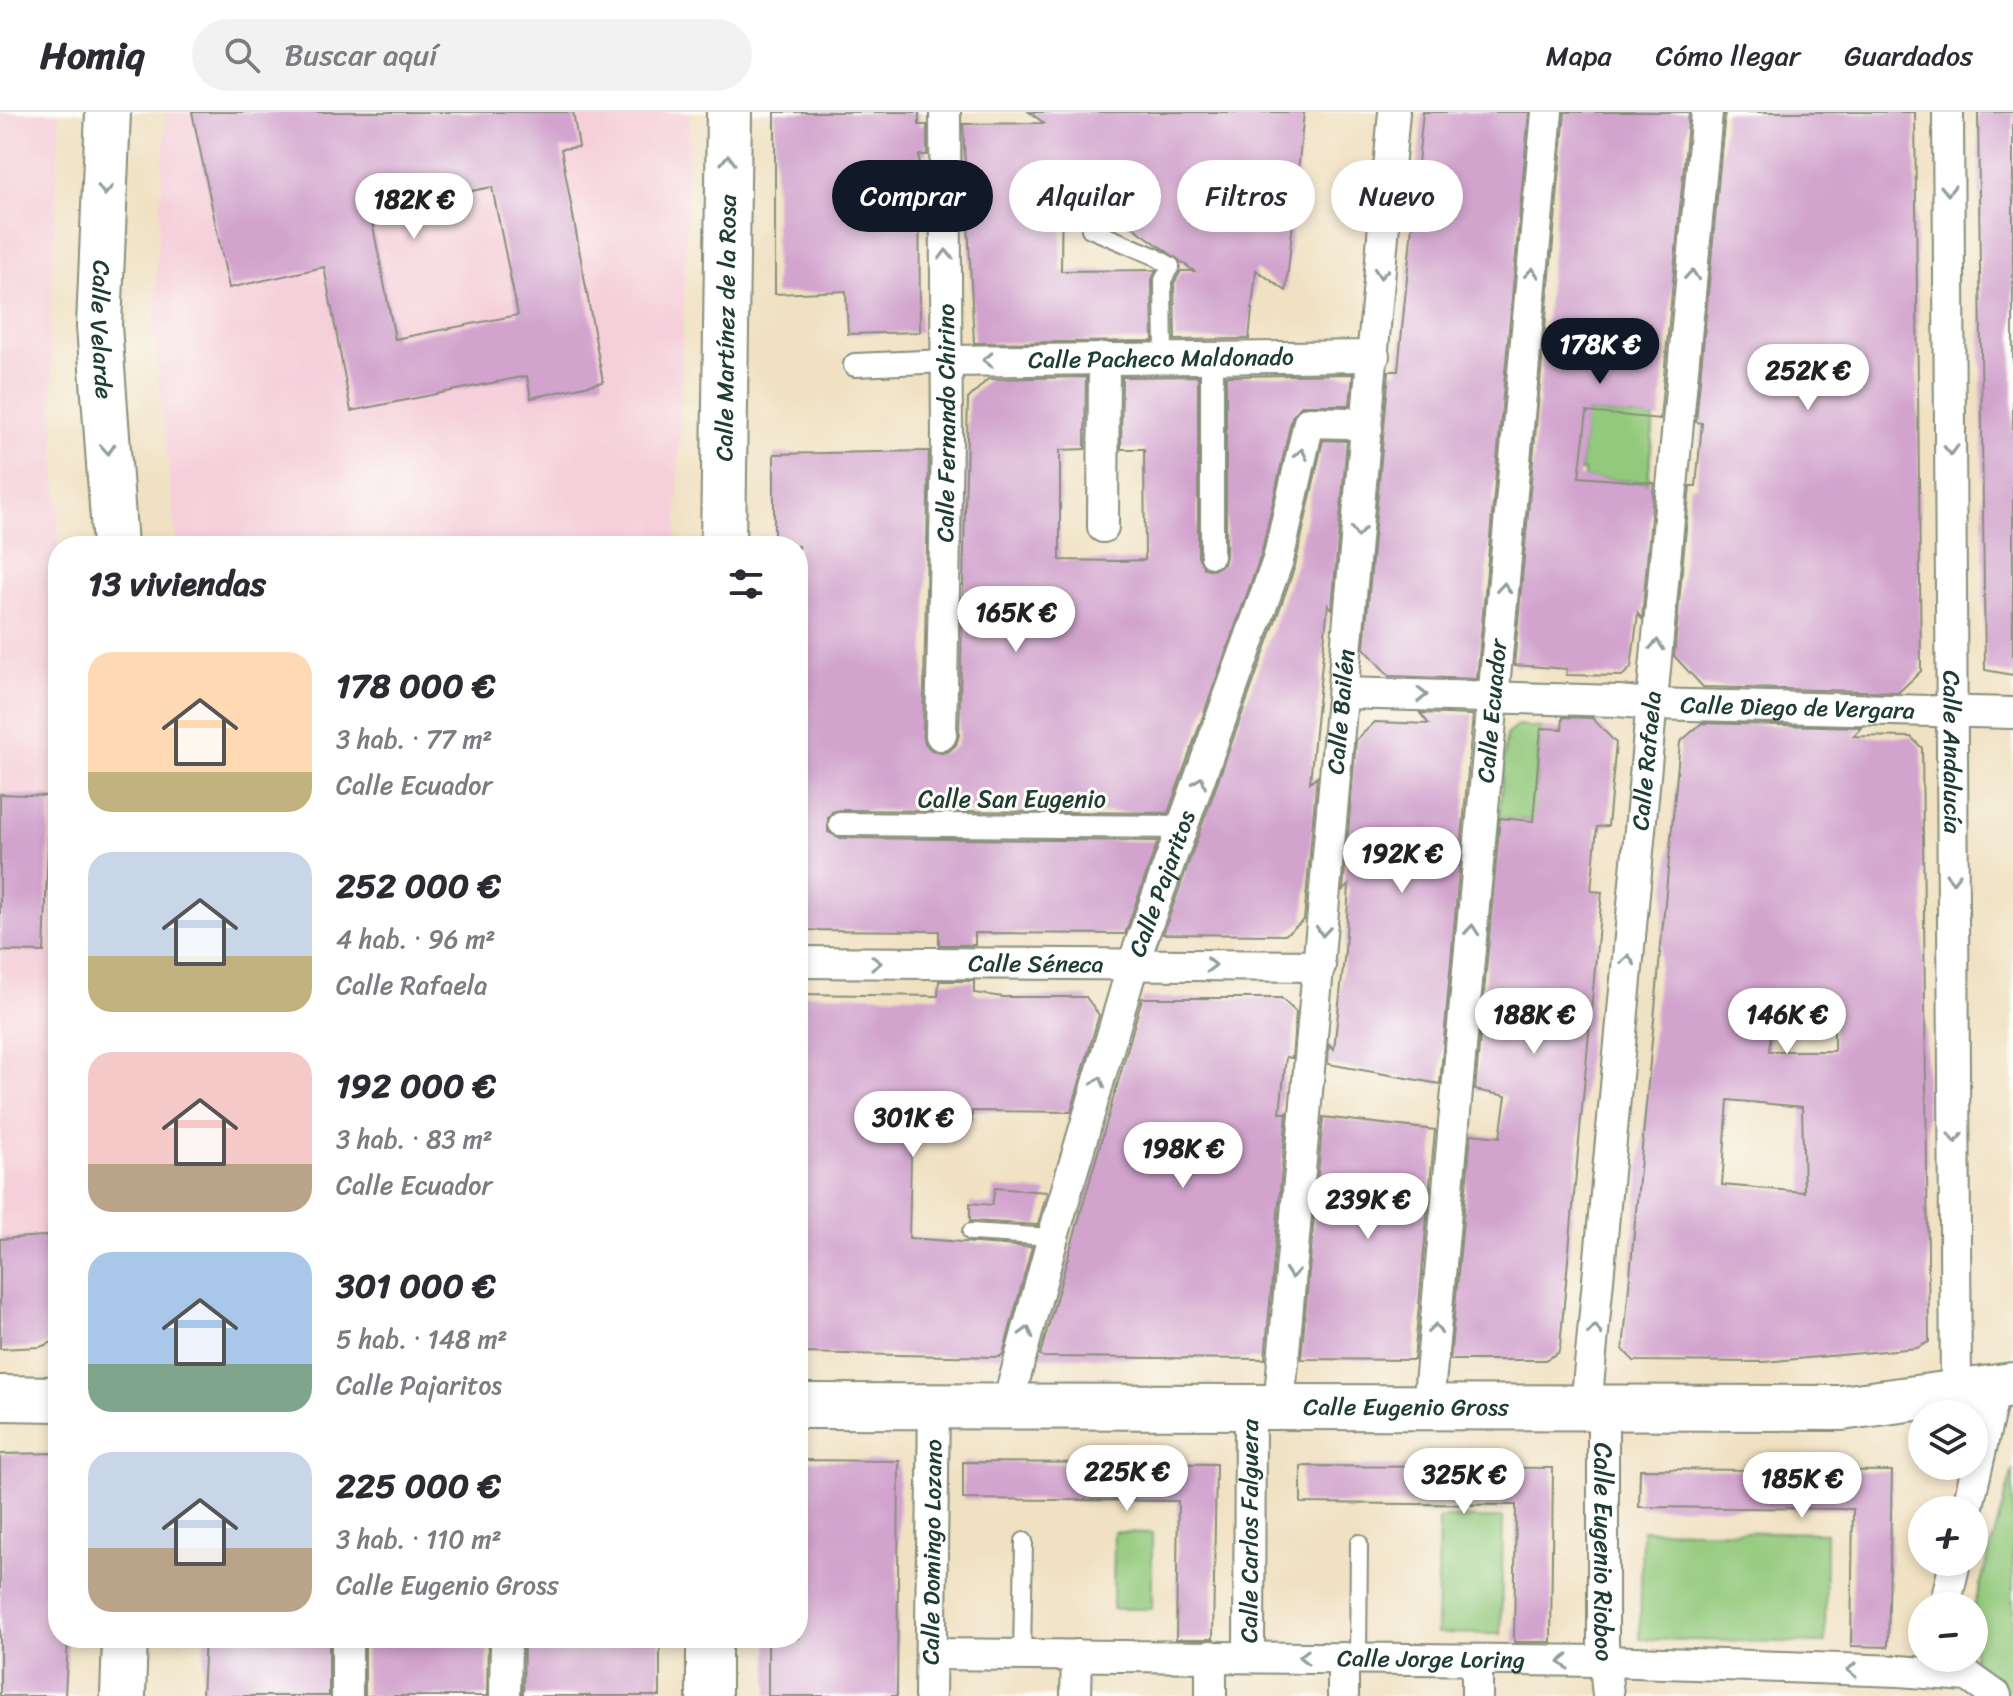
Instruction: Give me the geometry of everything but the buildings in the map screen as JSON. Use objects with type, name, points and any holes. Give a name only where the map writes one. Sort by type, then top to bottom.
[{"type":"main road","name":"Calle Velarde","points":[[108,112],[99,326],[114,536]]},
{"type":"main road","name":"Calle Martínez de la Rosa","points":[[723,536],[729,112]]},
{"type":"main road","name":"Calle Eugenio Gross","points":[[808,1406],[1841,1408],[1988,1389]]},
{"type":"main road","points":[[0,1398],[48,1399]]},
{"type":"main road","points":[[123,1696],[125,1648]]},
{"type":"main road","points":[[709,1648],[709,1696]]},
{"type":"street","name":"Calle Fernando Chirino","points":[[941,735],[947,361],[945,112]]},
{"type":"street","name":"Calle Bailén","points":[[1264,1407],[1320,966],[1394,112]]},
{"type":"street","name":"Calle Ecuador","points":[[1428,1406],[1547,112]]},
{"type":"street","name":"Calle Rafaela","points":[[1595,1408],[1651,704],[1707,112]]},
{"type":"street","name":"Calle Andalucía","points":[[1948,112],[1953,710],[1988,1389],[1969,1496]]},
{"type":"street","name":"Calle Pacheco Maldonado","points":[[947,361],[1374,356]]},
{"type":"street","points":[[1212,357],[1212,556]]},
{"type":"street","points":[[1103,527],[1104,358]]},
{"type":"street","points":[[855,365],[947,361]]},
{"type":"street","name":"Calle Pajaritos","points":[[1007,1407],[1133,964],[1278,560],[1309,422],[1348,423],[1367,429]]},
{"type":"street","name":"Calle Diego de Vergara","points":[[1344,693],[2013,713]]},
{"type":"street","name":"Calle San Eugenio","points":[[840,824],[1184,827]]},
{"type":"street","name":"Calle Séneca","points":[[808,962],[1320,966]]},
{"type":"street","name":"Calle Domingo Lozano","points":[[930,1696],[934,1406]]},
{"type":"street","name":"Calle Carlos Falguera","points":[[1249,1657],[1264,1407]]},
{"type":"street","name":"Calle Eugenio Rioboo","points":[[1595,1408],[1608,1696]]},
{"type":"street","points":[[347,1648],[347,1696]]},
{"type":"street","points":[[505,1696],[506,1648]]},
{"type":"street","name":"Calle Jorge Loring","points":[[931,1654],[1605,1661],[1755,1682],[1968,1676],[1996,1696]]},
{"type":"street","points":[[1076,1696],[1077,1655]]},
{"type":"street","name":"Calle Carlos Falguera","points":[[1211,1656],[1211,1696]]},
{"type":"street","points":[[1343,1696],[1351,1658]]},
{"type":"street","points":[[1477,1661],[1477,1696]]},
{"type":"lane","points":[[1097,232],[1171,266],[1163,280],[1164,358]]},
{"type":"lane","points":[[971,1232],[1053,1237]]},
{"type":"lane","points":[[1022,1655],[1024,1541]]},
{"type":"lane","points":[[1351,1658],[1359,1543]]},
{"type":"shaded area","points":[[0,112],[60,112],[50,332],[60,536],[48,536],[48,1236],[0,1239]]},
{"type":"shaded area","points":[[166,112],[690,112],[676,536],[176,536],[153,331]]},
{"type":"green space","points":[[1586,412],[1654,418],[1648,482],[1584,478],[1584,471],[1580,471]]},
{"type":"green space","points":[[1517,726],[1541,728],[1535,791],[1543,822],[1499,818],[1506,735]]},
{"type":"green space","points":[[2013,1469],[2013,1696],[1999,1679],[1985,1672],[1988,1672],[1988,1592],[1978,1592],[1983,1576],[1988,1576],[1988,1557]]},
{"type":"green space","points":[[1439,1518],[1503,1518],[1501,1634],[1437,1633]]},
{"type":"green space","points":[[1642,1530],[1826,1533],[1825,1643],[1640,1639]]},
{"type":"green space","points":[[1114,1532],[1152,1533],[1152,1609],[1113,1609]]}]
